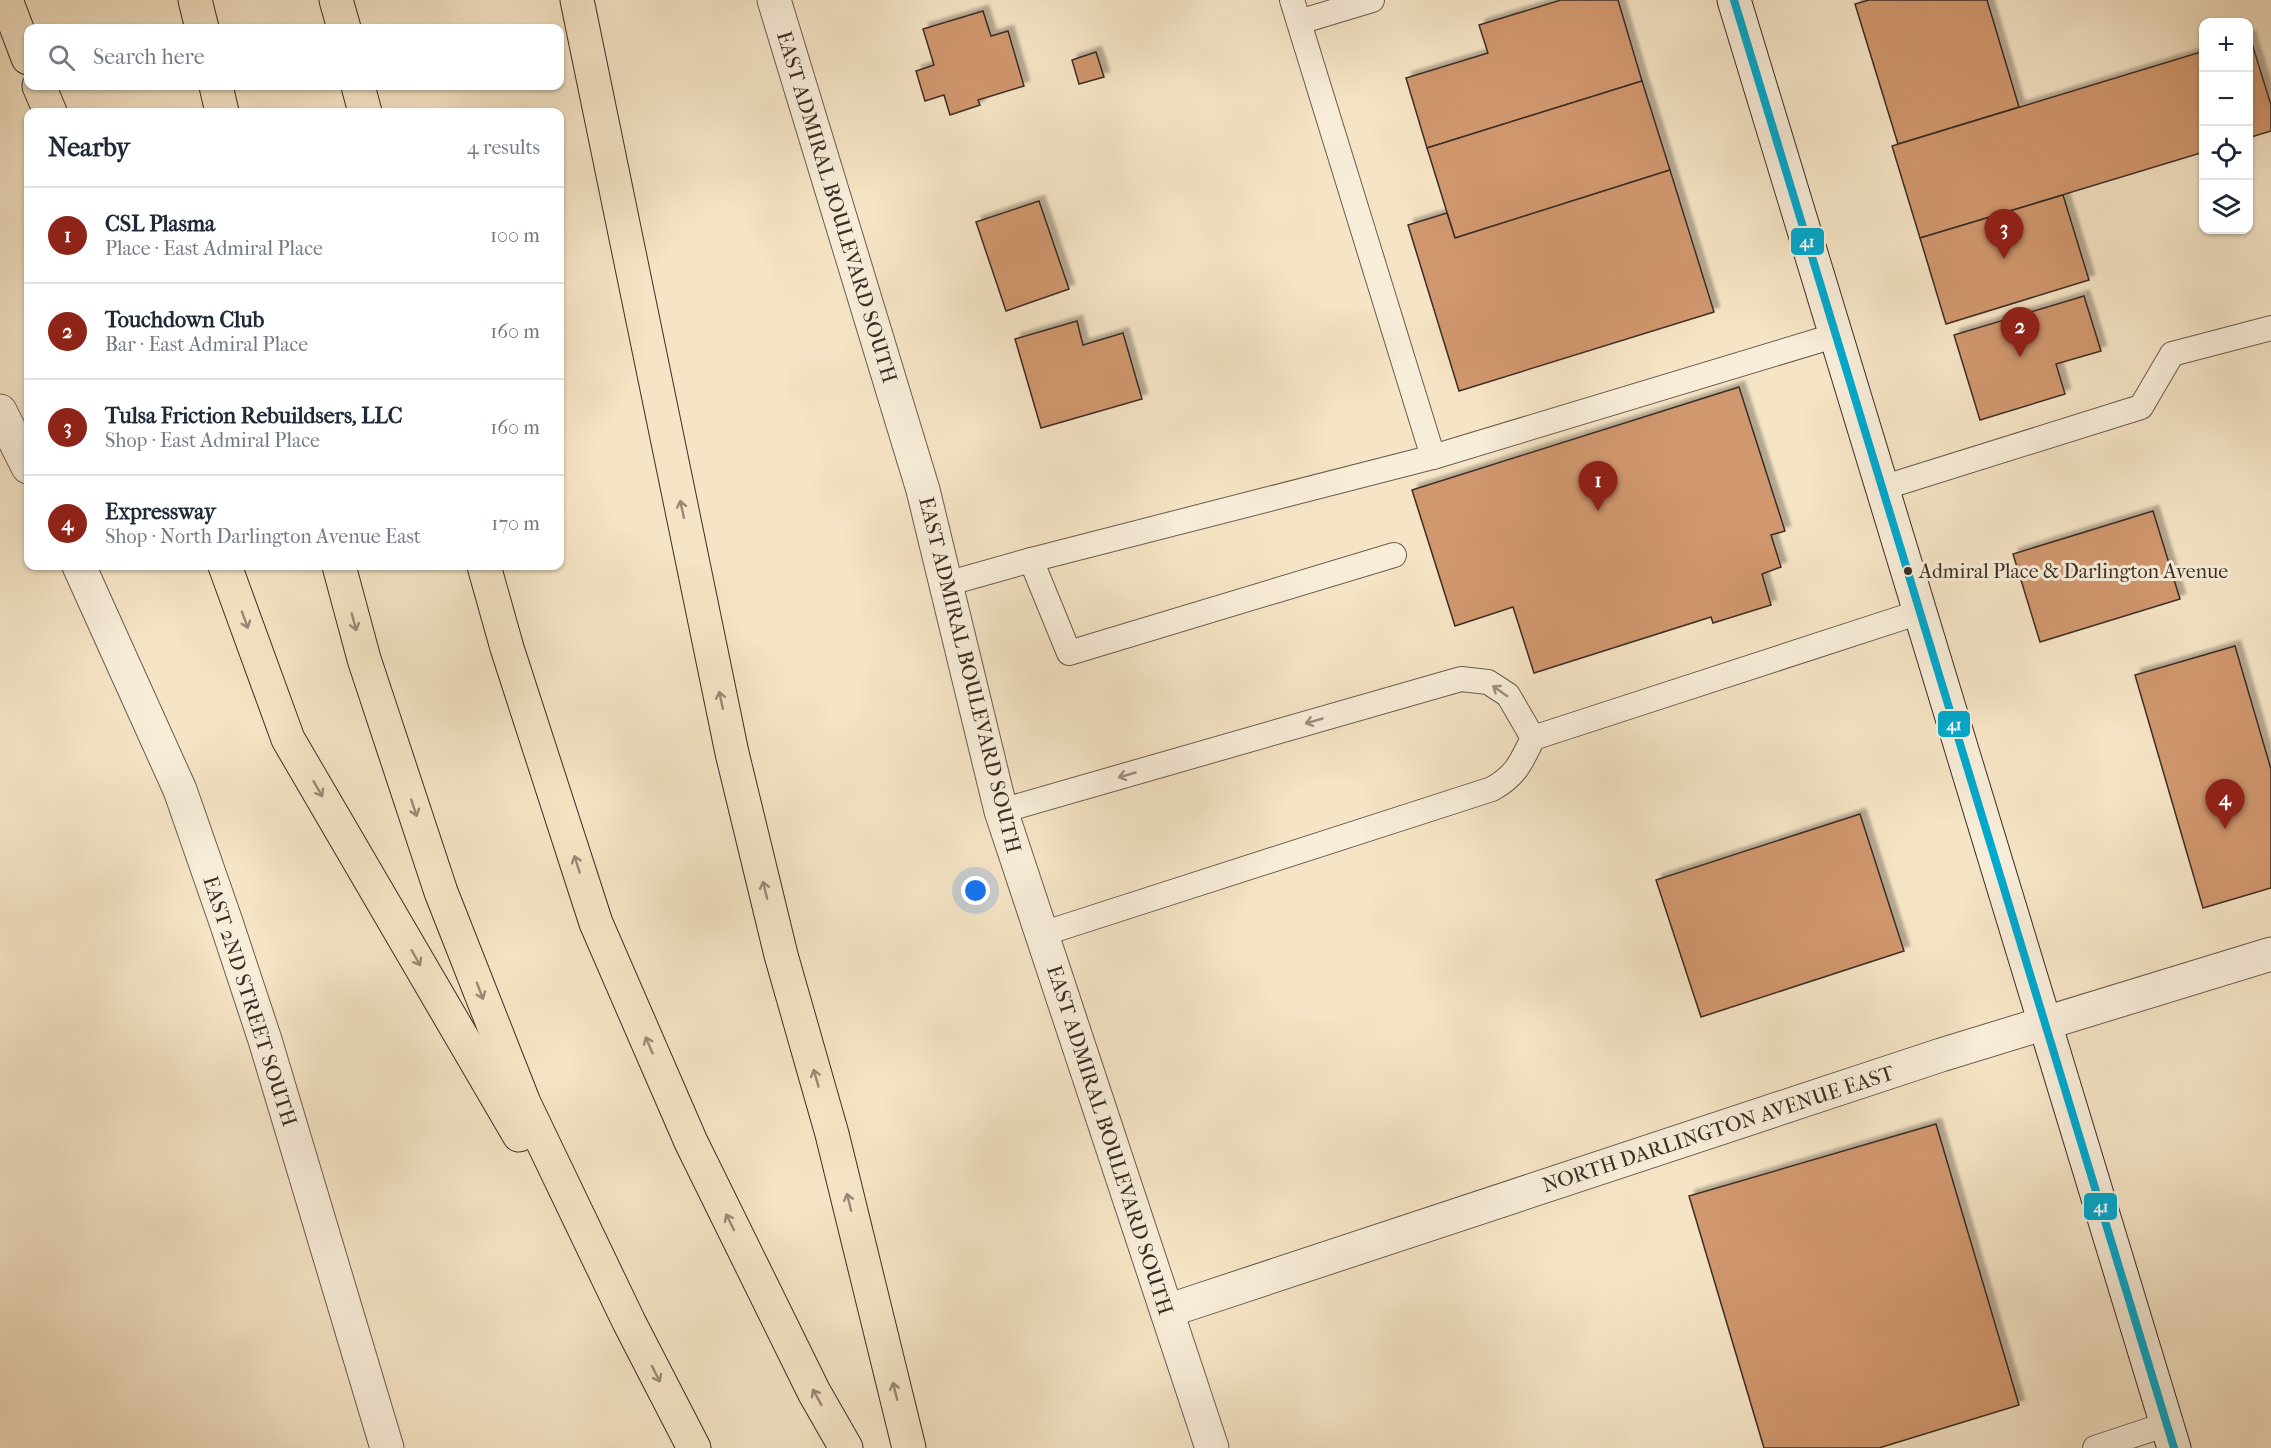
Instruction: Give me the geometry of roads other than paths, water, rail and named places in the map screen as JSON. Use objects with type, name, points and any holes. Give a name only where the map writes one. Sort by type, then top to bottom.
[{"type":"highway","points":[[6,0],[24,47]]},
{"type":"highway","points":[[195,0],[201,24]]},
{"type":"highway","points":[[336,0],[343,24]]},
{"type":"highway","points":[[577,0],[732,753],[781,955],[832,1134],[909,1448]]},
{"type":"highway","points":[[41,90],[48,108]]},
{"type":"highway","points":[[217,90],[221,108]]},
{"type":"highway","points":[[359,90],[364,108]]},
{"type":"highway","points":[[226,570],[288,739],[629,1322]]},
{"type":"highway","points":[[340,570],[364,659],[441,892],[524,1103],[629,1322],[694,1448]]},
{"type":"highway","points":[[485,570],[507,648],[596,923],[691,1142],[814,1392],[846,1448]]},
{"type":"street","name":"EAST ADMIRAL BOULEVARD SOUTH","points":[[774,0],[923,490],[1001,811],[1212,1448]]},
{"type":"street","points":[[1734,0],[2171,1436]]},
{"type":"street","points":[[0,411],[24,459]]},
{"type":"street","name":"EAST 2ND STREET SOUTH","points":[[81,570],[180,790],[265,1040],[387,1448]]},
{"type":"street","name":"NORTH DARLINGTON AVENUE EAST","points":[[1167,1311],[1941,1055],[2271,954]]},
{"type":"lane","points":[[1372,0],[1296,11],[1433,457]]},
{"type":"lane","points":[[1882,488],[2141,407],[2172,354],[2271,328]]},
{"type":"lane","points":[[946,584],[1433,457],[1837,335]]},
{"type":"lane","points":[[1031,560],[1069,653],[1394,555]]},
{"type":"lane","points":[[1042,934],[1492,789],[1509,779],[1520,765],[1533,738],[1920,612]]},
{"type":"lane","points":[[1001,811],[1461,679],[1488,682],[1508,695],[1533,738]]},
{"type":"lane","points":[[2096,1448],[2171,1436]]},
{"type":"place","name":"Tulsa Friction Rebuildsers, LLC","points":[[2004,259]]},
{"type":"place","name":"Touchdown Club","points":[[2020,357]]},
{"type":"place","name":"CSL Plasma","points":[[1598,511]]},
{"type":"place","name":"Admiral Place & Darlington Avenue","points":[[1908,571]]},
{"type":"place","name":"Expressway","points":[[2225,829]]}]
